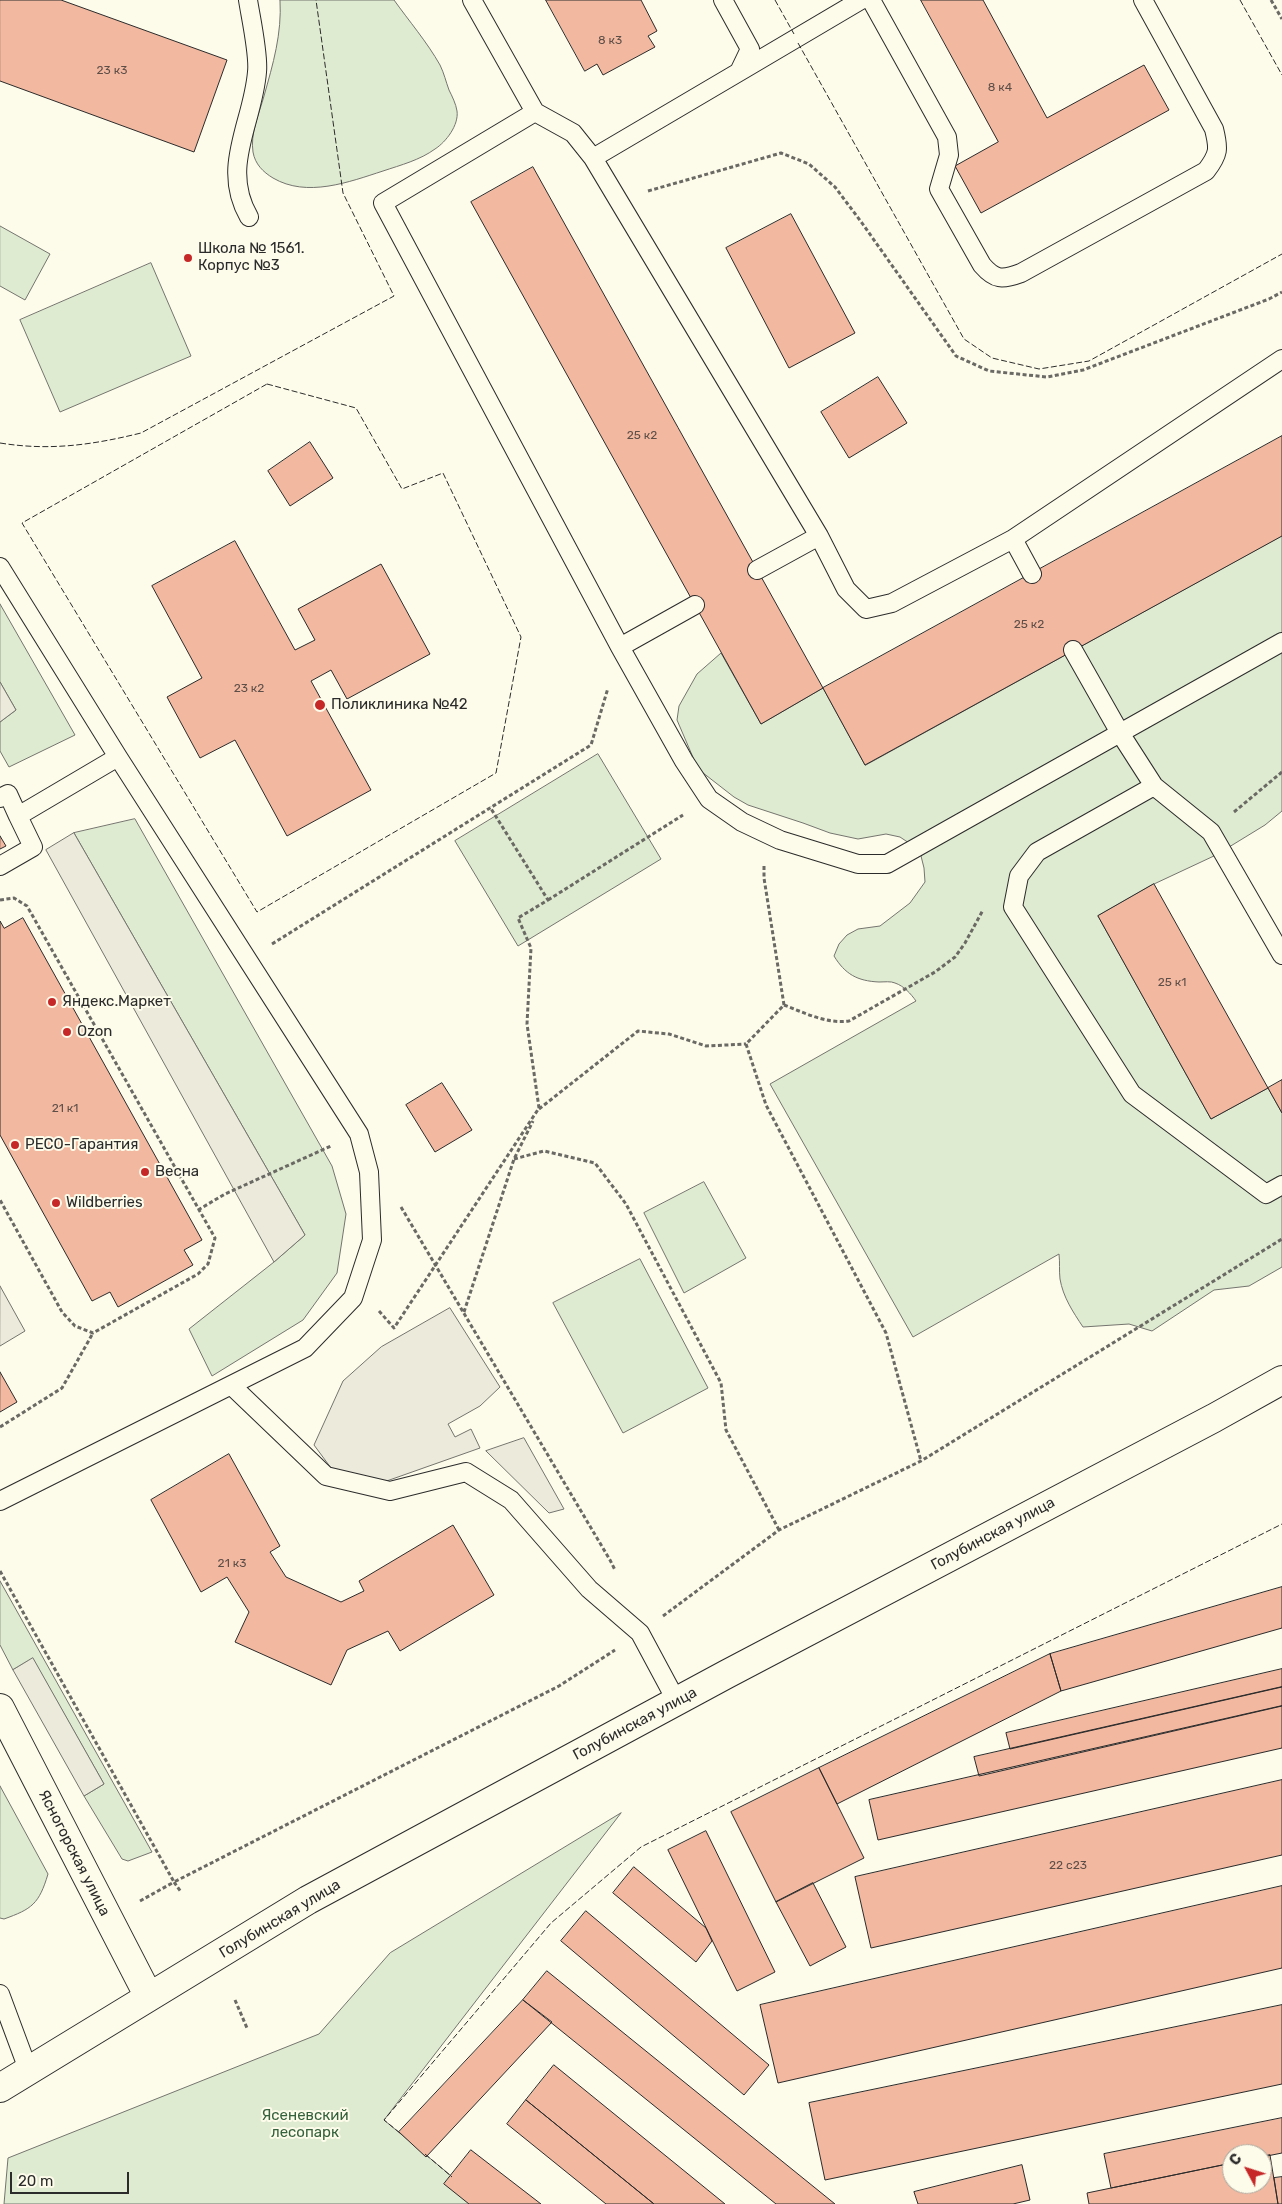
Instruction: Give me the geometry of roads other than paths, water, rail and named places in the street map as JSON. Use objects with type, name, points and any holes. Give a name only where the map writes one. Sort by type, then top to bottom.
[{"type":"main road","name":"Голубинская улица","points":[[0,2088],[308,1900],[1282,1380]]},
{"type":"main road","name":"Ясногорская улица","points":[[0,1708],[150,1997]]},
{"type":"lane","points":[[248,0],[258,71],[237,160],[240,202],[249,217]]},
{"type":"lane","points":[[472,0],[535,112],[573,133],[594,158],[819,536],[846,589],[866,609],[892,603],[1012,539],[1282,359]]},
{"type":"lane","points":[[723,0],[750,49],[739,72]]},
{"type":"lane","points":[[594,158],[862,0]]},
{"type":"lane","points":[[871,0],[947,137],[948,155],[939,189],[982,265],[991,275],[1006,279],[1021,274],[1206,171],[1216,158],[1218,148],[1214,129],[1143,0]]},
{"type":"lane","points":[[535,112],[384,203],[620,647],[684,761],[708,799],[742,822],[780,840],[858,864],[887,864],[1282,642]]},
{"type":"lane","points":[[757,570],[819,536]]},
{"type":"lane","points":[[1012,539],[1032,574]]},
{"type":"lane","points":[[0,567],[118,757],[359,1134],[368,1172],[372,1240],[353,1298],[304,1348],[232,1386],[0,1501]]},
{"type":"lane","points":[[620,647],[695,605]]},
{"type":"lane","points":[[1073,650],[1120,733],[1154,786],[1210,832],[1282,955]]},
{"type":"lane","points":[[18,816],[118,757]]},
{"type":"lane","points":[[1154,786],[1037,852],[1019,876],[1013,907],[1132,1094],[1266,1194],[1282,1186]]},
{"type":"lane","points":[[0,798],[8,794],[33,847],[0,866]]},
{"type":"lane","points":[[232,1386],[326,1476],[390,1491],[466,1472],[511,1500],[589,1589],[640,1633],[677,1702]]},
{"type":"lane","points":[[0,1994],[29,2072]]},
{"type":"place","name":"Школа № 1561. Корпус №3","points":[[188,258]]},
{"type":"place","name":"Поликлиника №42","points":[[320,705]]},
{"type":"place","name":"Яндекс.Маркет","points":[[52,1002]]},
{"type":"place","name":"Ozon","points":[[67,1032]]},
{"type":"place","name":"РЕСО-Гарантия","points":[[15,1145]]},
{"type":"place","name":"Весна","points":[[145,1172]]},
{"type":"place","name":"Wildberries","points":[[56,1203]]},
{"type":"park label","name":"Ясеневский лесопарк","points":[[305,2124]]}]
